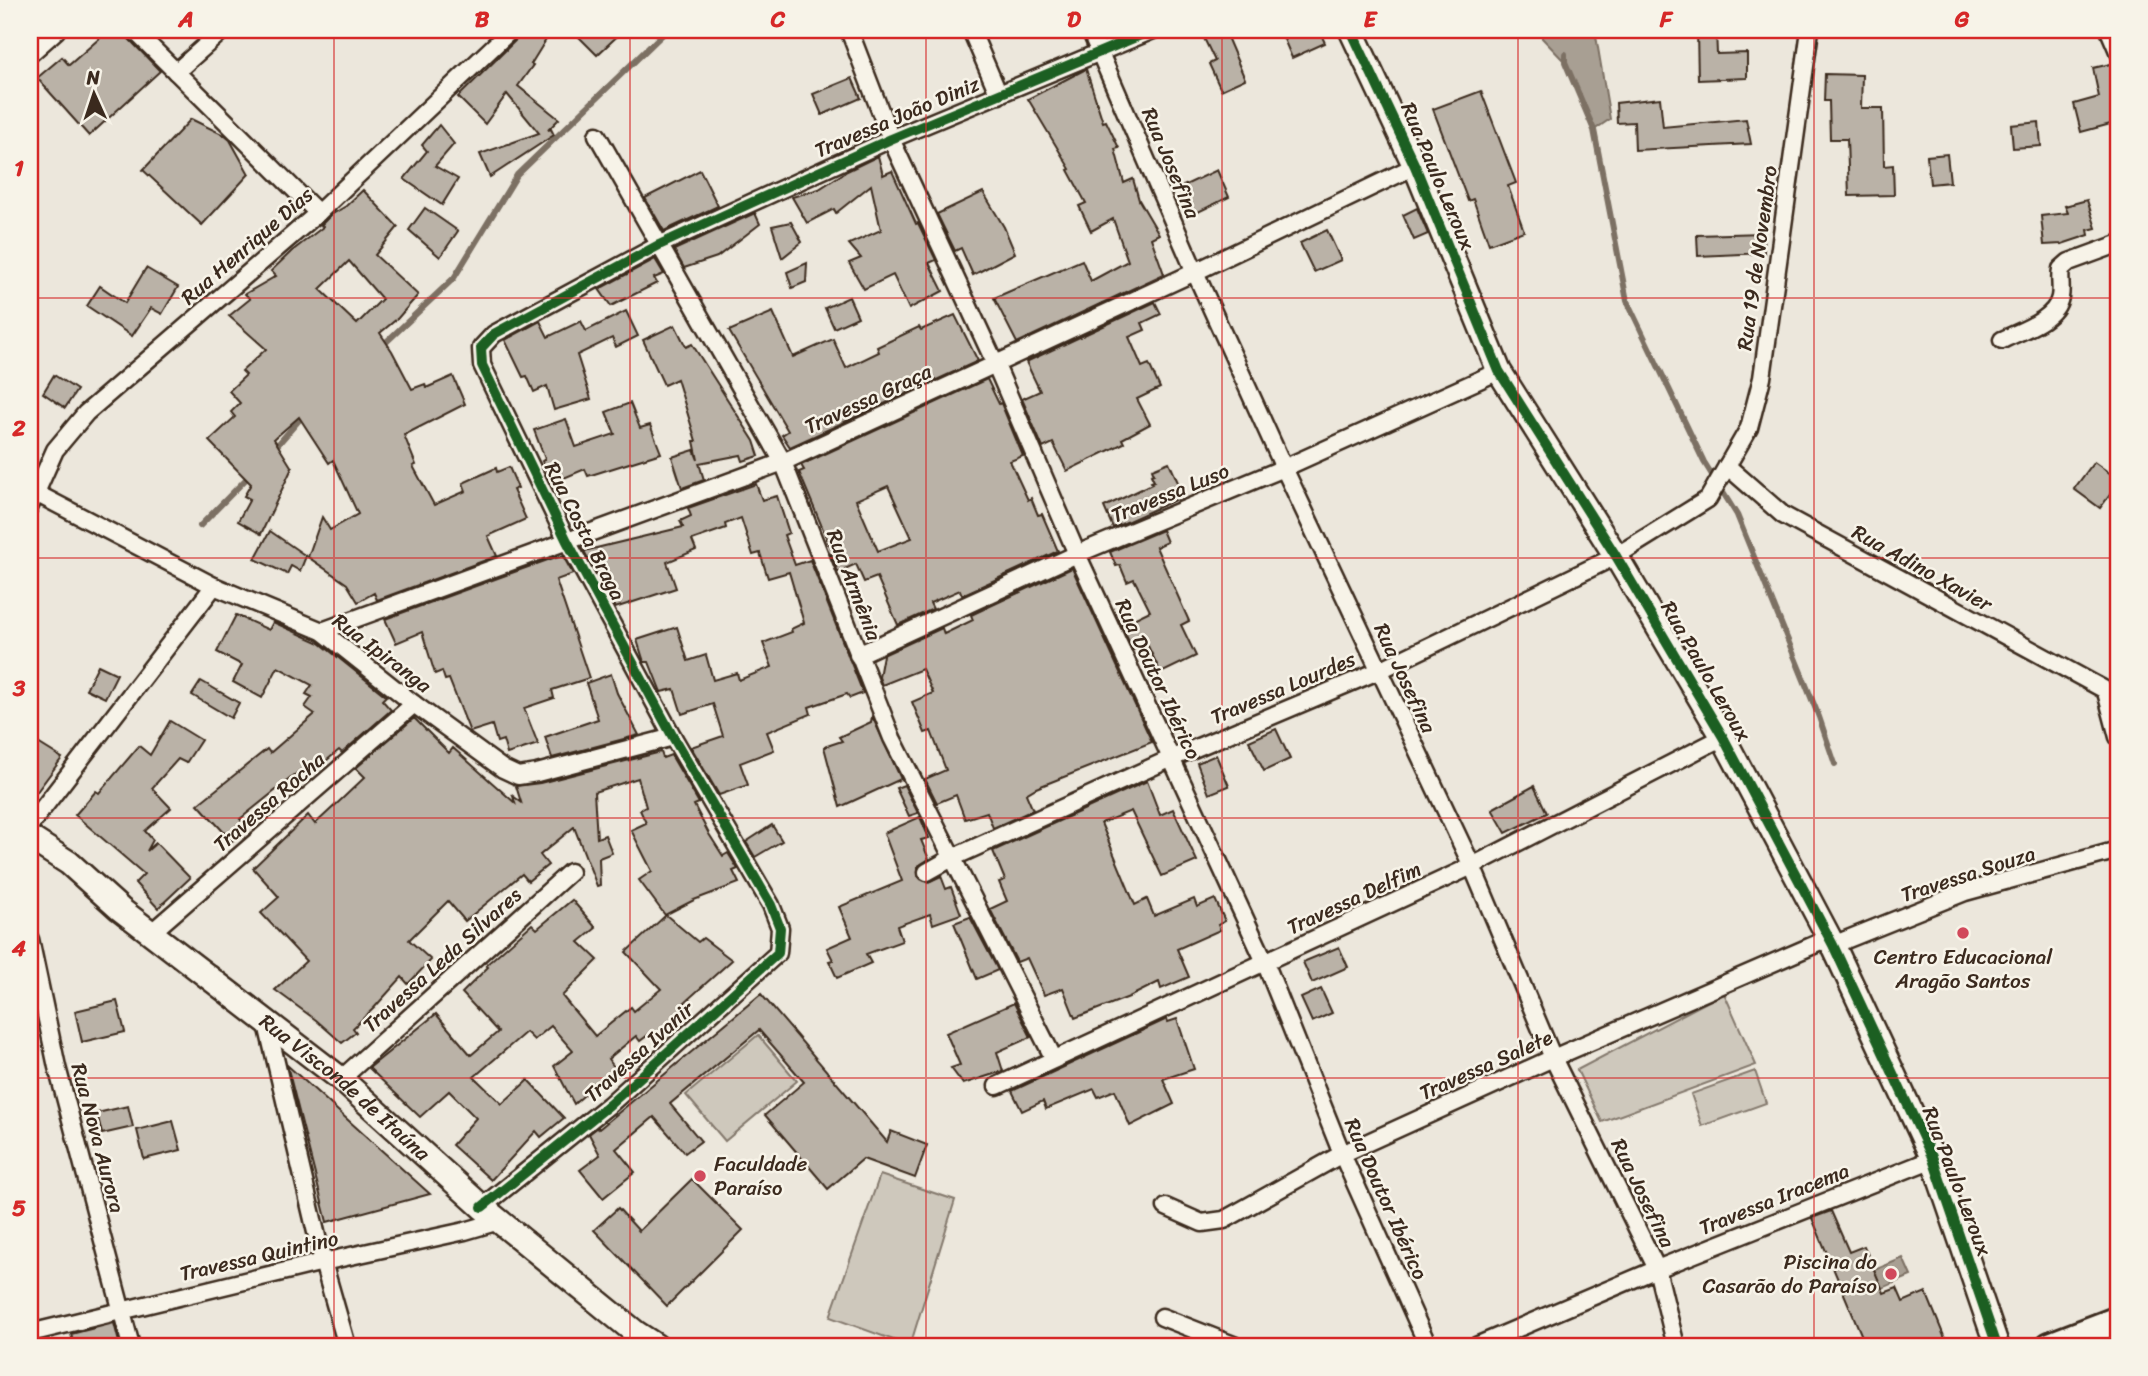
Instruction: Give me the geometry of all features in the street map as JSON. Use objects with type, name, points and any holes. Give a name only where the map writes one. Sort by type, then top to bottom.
[{"type":"main road","points":[[2050,1346],[2118,1320]]},
{"type":"street","points":[[30,54],[57,30]]},
{"type":"street","points":[[134,30],[318,213]]},
{"type":"street","points":[[176,72],[223,30]]},
{"type":"street","name":"Rua Henrique Dias","points":[[32,496],[55,450],[86,413],[318,213],[511,30]]},
{"type":"street","name":"Rua Doutor Ibérico","points":[[849,30],[891,139],[995,363],[1077,554],[1265,962],[1342,1154],[1429,1346]]},
{"type":"street","points":[[971,30],[999,95]]},
{"type":"street","name":"Rua Josefina","points":[[1090,30],[1284,468],[1472,866],[1553,1058],[1657,1269],[1676,1346]]},
{"type":"street","name":"Travessa João Diniz","points":[[659,245],[891,139],[1153,30]]},
{"type":"street","name":"Rua Paulo Leroux","points":[[1351,30],[1415,166],[1499,371],[1616,555],[1723,737],[1831,942],[1933,1158],[1997,1346]]},
{"type":"street","name":"Rua 19 de Novembro","points":[[1718,485],[1749,428],[1762,377],[1810,30]]},
{"type":"street","points":[[2109,30],[2118,51]]},
{"type":"street","name":"Rua Armênia","points":[[597,135],[783,462],[892,738],[1054,1059]]},
{"type":"street","name":"Travessa Graça","points":[[322,631],[783,462],[1195,272],[1415,166]]},
{"type":"street","points":[[2002,340],[2041,320],[2057,307],[2061,269],[2069,262],[2118,244]]},
{"type":"street","name":"Rua Costa Braga","points":[[659,245],[494,334],[481,348],[482,365],[567,541],[673,737],[771,905]]},
{"type":"street","name":"Travessa Luso","points":[[858,655],[1077,554],[1284,468],[1499,371]]},
{"type":"street","name":"Rua Adino Xavier","points":[[1727,467],[1783,515],[2112,695],[2118,737]]},
{"type":"street","name":"Travessa Lourdes","points":[[927,872],[1172,758],[1378,671],[1616,555],[1708,499],[1718,485]]},
{"type":"street","name":"Rua Ipiranga","points":[[32,496],[214,586],[322,631],[414,704],[503,769],[518,776],[537,774],[673,737]]},
{"type":"street","points":[[30,825],[214,586]]},
{"type":"street","name":"Travessa Rocha","points":[[152,932],[414,704]]},
{"type":"street","name":"Travessa Delfim","points":[[997,1086],[1472,866],[1723,737]]},
{"type":"street","name":"Rua Visconde de Itaúna","points":[[30,838],[69,863],[120,909],[341,1079],[491,1214],[636,1333],[656,1346]]},
{"type":"street","name":"Travessa Souza","points":[[1831,942],[1965,892],[2118,850]]},
{"type":"street","name":"Travessa Leda Silvares","points":[[341,1079],[570,872]]},
{"type":"street","name":"Travessa Ivanir","points":[[491,1214],[778,953],[780,928],[771,905]]},
{"type":"street","name":"Rua Nova Aurora","points":[[30,939],[57,1067],[131,1346]]},
{"type":"street","name":"Travessa Salete","points":[[1166,1207],[1202,1223],[1224,1220],[1342,1154],[1553,1058],[1831,942]]},
{"type":"street","points":[[266,1020],[323,1262],[347,1346]]},
{"type":"street","name":"Travessa Iracema","points":[[1476,1346],[1657,1269],[1933,1158]]},
{"type":"street","name":"Travessa Quintino","points":[[30,1333],[323,1262],[465,1231],[491,1214]]},
{"type":"street","points":[[1162,1317],[1236,1346]]},
{"type":"shaded area","points":[[1542,30],[1595,30],[1610,119],[1594,130],[1565,62],[1542,38]]},
{"type":"shaded area","points":[[1724,993],[1756,1065],[1602,1122],[1577,1070]]},
{"type":"shaded area","points":[[758,1035],[797,1081],[725,1141],[686,1095]]},
{"type":"shaded area","points":[[1755,1071],[1766,1103],[1702,1126],[1691,1094]]},
{"type":"shaded area","points":[[880,1175],[955,1200],[910,1346],[830,1317]]},
{"type":"shaded area","name":"Piscina do Casarão do Paraíso","points":[[1903,1258],[1911,1276],[1880,1289],[1872,1271]]},
{"type":"building","points":[[109,30],[124,30],[127,37],[160,71],[89,136],[37,78],[62,57],[69,65]]},
{"type":"building","points":[[522,30],[552,30],[518,86],[559,119],[548,130],[551,129],[554,135],[490,177],[480,154],[539,133],[507,94],[485,124],[458,97],[518,38]]},
{"type":"building","points":[[572,30],[624,30],[597,55]]},
{"type":"building","points":[[1200,30],[1224,30],[1245,79],[1221,90],[1209,64],[1215,61]]},
{"type":"building","points":[[1280,30],[1319,30],[1325,43],[1292,58]]},
{"type":"building","points":[[1697,30],[1716,30],[1717,54],[1747,53],[1747,78],[1698,80]]},
{"type":"building","points":[[2115,63],[2118,83],[2113,84],[2118,102],[2118,122],[2081,132],[2074,104],[2099,97],[2093,68]]},
{"type":"building","points":[[1086,69],[1103,122],[1106,121],[1119,148],[1115,149],[1124,183],[1133,179],[1139,200],[1159,234],[1151,238],[1164,274],[1017,343],[994,298],[1082,260],[1091,281],[1128,261],[1113,219],[1091,231],[1079,206],[1086,203],[1068,170],[1070,169],[1028,99]]},
{"type":"building","points":[[1825,74],[1862,75],[1861,108],[1883,108],[1884,166],[1893,165],[1894,195],[1849,196],[1847,139],[1830,139],[1829,101],[1824,101]]},
{"type":"building","points":[[852,78],[861,98],[822,115],[813,94]]},
{"type":"building","points":[[1481,91],[1516,183],[1508,186],[1524,231],[1489,244],[1473,199],[1468,201],[1433,109]]},
{"type":"building","points":[[1660,98],[1663,127],[1746,119],[1751,144],[1635,150],[1634,122],[1617,123],[1616,103]]},
{"type":"building","points":[[191,119],[230,140],[249,174],[202,225],[143,170]]},
{"type":"building","points":[[2039,122],[2041,146],[2013,148],[2011,125]]},
{"type":"building","points":[[439,125],[454,144],[435,166],[458,179],[442,205],[404,179],[427,151],[422,145]]},
{"type":"building","points":[[1947,154],[1950,182],[1930,184],[1927,156]]},
{"type":"building","points":[[878,156],[883,175],[892,171],[936,260],[929,263],[943,291],[909,309],[893,275],[864,289],[849,263],[861,258],[849,244],[881,230],[871,185],[836,213],[834,209],[807,223],[792,197],[819,189]]},
{"type":"building","points":[[700,170],[718,206],[664,231],[645,198]]},
{"type":"building","points":[[1217,170],[1229,197],[1192,215],[1179,188]]},
{"type":"building","points":[[363,190],[398,227],[375,255],[418,295],[398,318],[380,333],[412,389],[425,384],[426,388],[453,376],[465,404],[404,435],[416,465],[413,466],[434,505],[466,491],[463,483],[496,468],[497,472],[509,467],[518,488],[513,490],[526,519],[488,536],[497,556],[377,600],[374,593],[358,602],[347,584],[308,557],[322,517],[330,530],[358,514],[333,460],[329,463],[299,417],[274,439],[292,468],[261,534],[238,521],[250,499],[244,496],[251,484],[209,441],[235,417],[231,412],[240,403],[229,391],[246,375],[242,371],[266,349],[229,316],[250,299],[245,294],[276,276],[271,271],[323,227],[321,225],[331,215],[346,206]],"holes":[[[349,261],[382,299],[357,324],[320,289]]]},
{"type":"building","points":[[983,192],[1004,227],[1015,253],[973,275],[961,248],[955,251],[937,214]]},
{"type":"building","points":[[2087,200],[2096,228],[2088,230],[2089,235],[2062,244],[2044,245],[2041,216],[2068,213],[2065,206]]},
{"type":"building","points":[[425,208],[458,231],[440,257],[409,230]]},
{"type":"building","points":[[1417,208],[1428,234],[1414,240],[1403,215]]},
{"type":"building","points":[[755,213],[760,224],[717,257],[684,268],[674,250]]},
{"type":"building","points":[[791,222],[802,242],[782,258],[772,226]]},
{"type":"building","points":[[1327,230],[1341,260],[1314,272],[1300,243]]},
{"type":"building","points":[[1763,233],[1764,253],[1698,256],[1697,235]]},
{"type":"building","points":[[655,259],[664,274],[654,278],[657,283],[611,306],[599,289]]},
{"type":"building","points":[[807,263],[806,282],[792,288],[787,272]]},
{"type":"building","points":[[146,268],[178,287],[162,314],[151,308],[132,336],[87,306],[100,286],[125,303]]},
{"type":"building","points":[[849,297],[858,317],[834,328],[825,308]]},
{"type":"building","points":[[1155,302],[1161,314],[1142,323],[1145,330],[1129,337],[1142,367],[1149,364],[1160,388],[1137,399],[1150,424],[1122,439],[1124,443],[1067,471],[1053,443],[1043,448],[1022,399],[1040,391],[1026,362]]},
{"type":"building","points":[[626,311],[638,336],[616,347],[612,338],[577,355],[591,399],[554,410],[547,386],[534,392],[527,376],[523,377],[505,340],[540,321],[548,337],[581,321],[586,331]]},
{"type":"building","points":[[773,312],[793,357],[833,339],[846,368],[879,352],[877,347],[919,327],[921,330],[955,315],[978,361],[790,447],[782,435],[788,431],[729,331]]},
{"type":"building","points":[[675,325],[686,347],[692,344],[754,441],[759,456],[743,461],[741,455],[699,463],[704,480],[682,488],[672,457],[694,450],[698,460],[696,441],[677,379],[664,385],[643,340]]},
{"type":"building","points":[[54,375],[77,390],[65,408],[43,393]]},
{"type":"building","points":[[987,379],[999,404],[1001,403],[1023,456],[1010,461],[1028,500],[1031,498],[1038,515],[1042,514],[1058,551],[962,595],[960,590],[930,603],[933,609],[898,625],[877,577],[864,582],[856,564],[838,572],[831,554],[833,553],[799,472],[804,470],[801,465]],"holes":[[[888,486],[912,538],[878,551],[856,500]]]},
{"type":"building","points":[[630,403],[640,428],[650,425],[661,453],[588,476],[585,469],[552,483],[542,461],[545,459],[534,430],[566,419],[576,447],[615,434],[606,412]]},
{"type":"building","points":[[1169,462],[1184,496],[1113,528],[1104,507],[1152,484],[1152,469]]},
{"type":"building","points":[[2094,462],[2118,479],[2118,484],[2100,508],[2074,489]]},
{"type":"building","points":[[756,484],[762,500],[777,496],[789,533],[784,535],[795,565],[810,560],[863,693],[850,698],[847,694],[809,707],[811,714],[767,732],[774,750],[740,763],[748,785],[719,795],[691,747],[723,736],[713,704],[682,714],[674,689],[661,692],[649,662],[644,662],[637,640],[677,627],[688,661],[706,655],[713,680],[737,673],[739,680],[772,667],[763,643],[792,632],[791,629],[804,623],[789,572],[768,578],[760,553],[753,555],[741,518],[725,524],[726,528],[692,540],[696,550],[667,562],[676,588],[615,608],[584,551],[683,527],[680,521],[691,516],[688,508]]},
{"type":"building","points":[[1162,530],[1167,542],[1156,547],[1189,621],[1181,625],[1196,656],[1161,673],[1147,644],[1133,650],[1121,625],[1150,611],[1134,579],[1127,582],[1120,565],[1116,566],[1110,552]]},
{"type":"building","points":[[270,531],[306,556],[300,571],[291,566],[287,574],[255,559]]},
{"type":"building","points":[[563,556],[573,574],[556,580],[589,678],[552,690],[554,698],[524,708],[538,744],[507,754],[503,740],[497,742],[492,725],[470,732],[449,679],[445,680],[442,671],[435,674],[422,632],[396,643],[385,619]]},
{"type":"building","points":[[1072,568],[1152,742],[1036,788],[1026,794],[1033,810],[993,828],[987,812],[965,819],[956,795],[937,803],[925,779],[946,770],[931,731],[925,733],[912,702],[933,693],[922,669],[882,685],[879,677],[883,655],[942,628],[944,634],[973,620],[971,615]]},
{"type":"building","points":[[236,615],[269,630],[273,622],[320,643],[386,696],[382,700],[391,710],[342,753],[339,750],[307,777],[301,770],[240,819],[248,827],[232,841],[198,804],[267,749],[270,753],[315,714],[305,707],[312,697],[306,694],[312,685],[278,667],[262,698],[233,682],[242,665],[217,652]]},
{"type":"building","points":[[98,665],[117,674],[105,698],[86,689]]},
{"type":"building","points":[[611,674],[617,693],[639,735],[552,758],[545,737],[598,719],[586,683]]},
{"type":"building","points":[[201,681],[239,703],[231,718],[192,695]]},
{"type":"building","points":[[872,716],[901,779],[840,807],[824,747],[842,741],[839,737],[871,722]]},
{"type":"building","points":[[414,718],[449,753],[453,748],[515,803],[513,796],[521,802],[516,786],[540,783],[661,752],[663,758],[671,755],[699,803],[694,805],[709,834],[723,856],[728,853],[738,869],[733,871],[739,883],[694,900],[665,915],[639,880],[652,871],[631,830],[646,823],[640,810],[646,807],[638,778],[594,792],[597,838],[605,835],[612,853],[599,858],[600,885],[597,886],[574,827],[540,855],[548,865],[528,881],[522,874],[465,921],[448,901],[409,940],[431,960],[408,984],[402,977],[353,1028],[356,1032],[342,1043],[275,990],[306,961],[261,913],[279,897],[253,868],[308,815],[315,824],[343,798],[365,777],[356,768]]},
{"type":"building","points":[[170,721],[201,740],[186,763],[178,759],[152,788],[171,808],[145,831],[153,840],[147,851],[156,843],[190,878],[158,908],[135,883],[144,874],[75,815],[96,791],[99,793],[139,746],[150,755]]},
{"type":"building","points":[[1276,729],[1290,759],[1264,771],[1249,741]]},
{"type":"building","points":[[30,738],[62,758],[30,801]]},
{"type":"building","points":[[1216,755],[1229,786],[1209,794],[1197,763]]},
{"type":"building","points":[[1147,781],[1160,815],[1173,809],[1197,861],[1162,876],[1131,811],[1101,823],[1135,905],[1147,899],[1154,916],[1194,899],[1197,907],[1215,899],[1225,921],[1218,925],[1220,930],[1177,949],[1189,977],[1161,989],[1159,982],[1075,1018],[1063,988],[1044,995],[1027,958],[1017,962],[990,909],[1007,901],[999,882],[1005,880],[993,851]]},
{"type":"building","points":[[904,785],[918,813],[909,816],[896,788]]},
{"type":"building","points":[[1534,786],[1547,813],[1506,833],[1492,809]]},
{"type":"building","points":[[920,817],[929,838],[921,840],[929,859],[918,866],[918,876],[928,882],[941,876],[946,889],[951,887],[961,914],[933,924],[930,914],[897,926],[902,941],[866,954],[871,963],[837,978],[829,961],[833,960],[827,948],[852,937],[839,907],[902,881],[884,833]]},
{"type":"building","points":[[772,825],[782,841],[755,857],[746,842]]},
{"type":"building","points":[[572,900],[596,928],[579,942],[598,960],[562,996],[595,1036],[631,1007],[634,1011],[661,989],[626,952],[666,915],[698,942],[703,938],[732,960],[685,1002],[692,1011],[677,1022],[675,1019],[654,1036],[652,1032],[640,1041],[636,1036],[608,1059],[615,1068],[574,1104],[554,1066],[573,1051],[551,1026],[534,1040],[526,1032],[474,1077],[502,1104],[528,1080],[564,1118],[541,1137],[536,1131],[491,1180],[452,1145],[476,1118],[449,1091],[420,1117],[369,1068],[436,1014],[471,1055],[498,1032],[462,993],[488,967],[486,965],[532,924],[537,929]]},
{"type":"building","points":[[970,917],[998,970],[977,979],[954,923]]},
{"type":"building","points":[[1339,947],[1348,967],[1312,983],[1303,962]]},
{"type":"building","points":[[1321,989],[1332,1013],[1312,1022],[1301,998]]},
{"type":"building","points":[[761,994],[887,1142],[891,1131],[927,1145],[915,1178],[863,1159],[828,1189],[765,1115],[804,1082],[759,1030],[670,1104],[701,1141],[685,1153],[654,1117],[616,1149],[635,1172],[603,1198],[580,1170],[600,1155],[589,1134],[598,1127],[599,1129]]},
{"type":"building","points":[[117,1001],[125,1032],[82,1042],[75,1011]]},
{"type":"building","points":[[1014,1003],[1031,1037],[997,1052],[1003,1071],[963,1084],[951,1068],[960,1065],[946,1033]]},
{"type":"building","points":[[1167,1019],[1168,1022],[1177,1019],[1194,1069],[1163,1079],[1174,1104],[1130,1126],[1115,1090],[1098,1097],[1094,1089],[1046,1109],[1043,1101],[1022,1111],[1012,1091]]},
{"type":"building","points":[[287,1065],[430,1194],[327,1222]]},
{"type":"building","points":[[128,1106],[133,1127],[102,1134],[97,1113]]},
{"type":"building","points":[[173,1121],[181,1150],[144,1159],[137,1130]]},
{"type":"building","points":[[692,1179],[743,1230],[667,1306],[594,1230],[618,1208],[639,1231]]},
{"type":"building","points":[[1831,1211],[1849,1252],[1864,1246],[1884,1293],[1897,1288],[1903,1302],[1926,1292],[1948,1346],[1866,1346],[1812,1218]]},
{"type":"building","points":[[114,1323],[120,1346],[74,1346],[71,1334]]},
{"type":"waterway","points":[[382,346],[454,278],[517,175],[667,30]]},
{"type":"waterway","points":[[1565,54],[1565,62],[1594,130],[1627,301],[1704,462],[1737,515],[1819,717],[1835,764]]},
{"type":"waterway","points":[[274,449],[306,412]]},
{"type":"waterway","points":[[200,526],[250,475]]},
{"type":"cycle path","points":[[482,1207],[609,1105],[778,953],[780,928],[771,905],[673,737],[567,541],[482,365],[481,348],[494,334],[659,245],[891,139],[1153,30]]},
{"type":"cycle path","points":[[1351,30],[1415,166],[1499,371],[1616,556],[1723,737],[1833,945],[1933,1159],[1997,1346]]},
{"type":"place","name":"Centro Educacional Aragão Santos","points":[[1963,933]]},
{"type":"place","name":"Faculdade Paraíso","points":[[700,1176]]},
{"type":"place","name":"Piscina do Casarão do Paraíso","points":[[1891,1274]]}]
